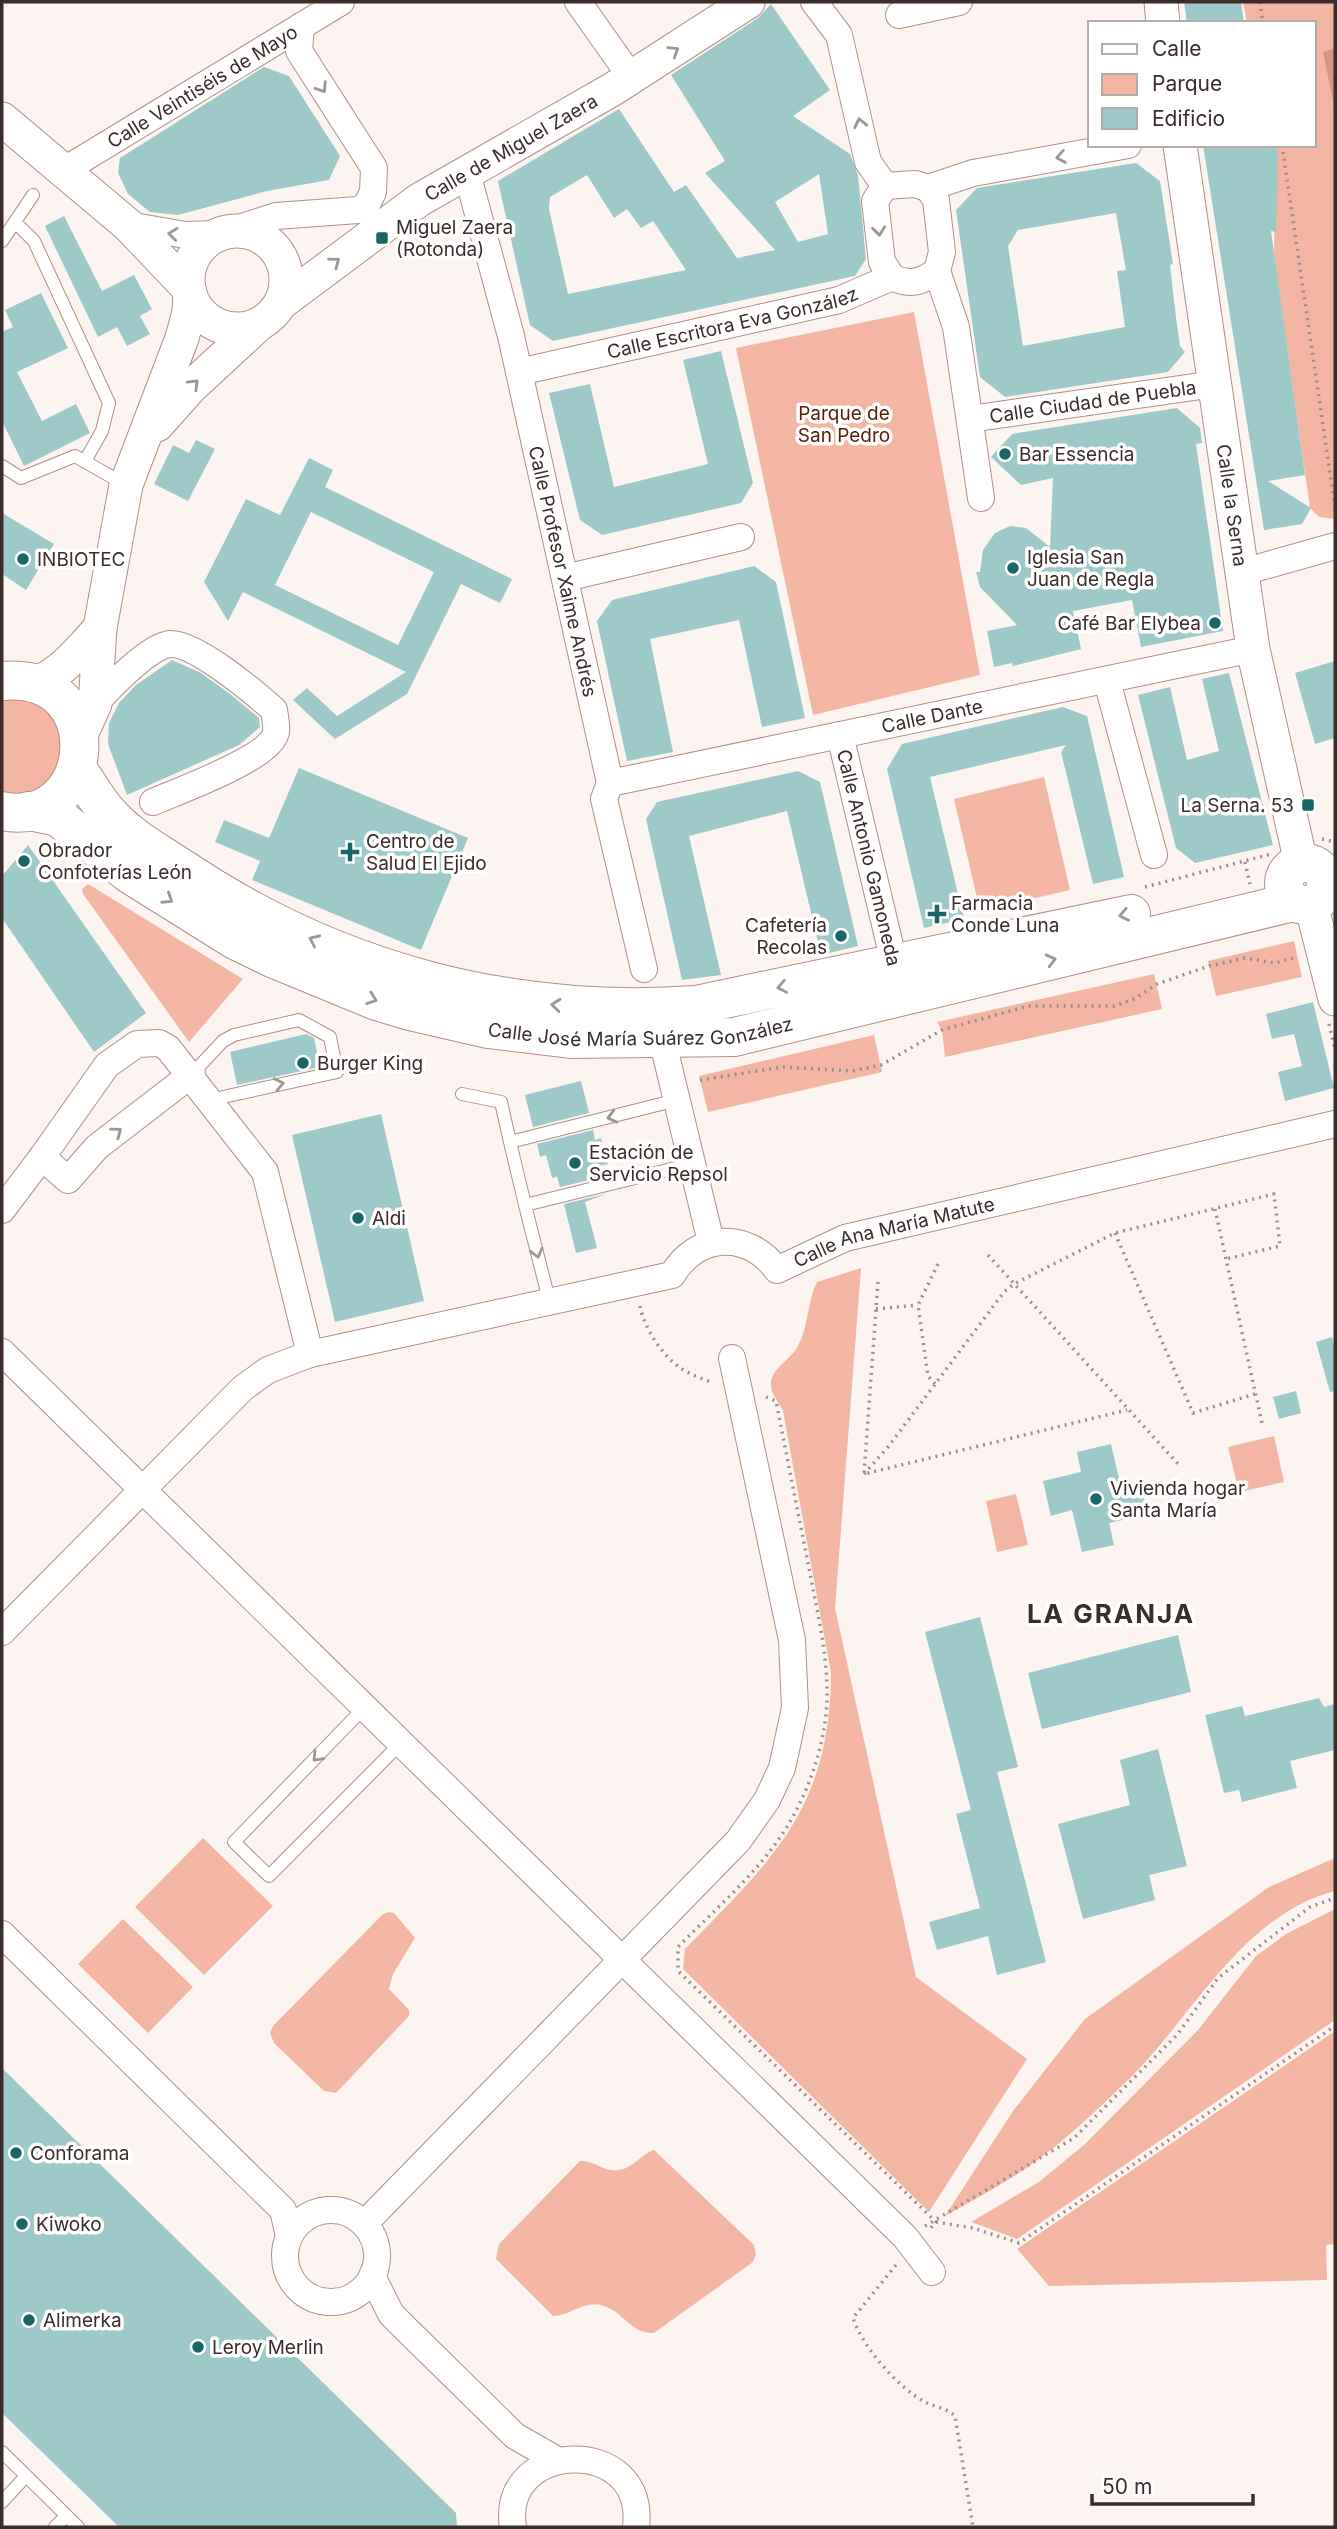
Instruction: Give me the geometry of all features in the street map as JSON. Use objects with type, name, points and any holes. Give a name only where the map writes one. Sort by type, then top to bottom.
[{"type":"main road","name":"Calle José María Suárez González","points":[[19,682],[66,704],[84,737],[102,807],[128,832],[206,884],[260,915],[328,946],[400,973],[480,994],[561,1006],[650,1008],[696,1005],[897,972],[1250,888],[1309,881]]},
{"type":"main road","points":[[11,814],[58,796],[84,737]]},
{"type":"main road","name":"Calle José María Suárez González","points":[[11,814],[58,817],[131,875],[235,940],[374,1000],[447,1020],[528,1035],[571,1039],[734,1037],[1000,972],[1309,881]]},
{"type":"main road","points":[[801,1021],[823,997],[897,972],[969,964],[1000,972]]},
{"type":"street","name":"Calle Veintiséis de Mayo","points":[[63,171],[341,2]]},
{"type":"street","points":[[578,2],[631,78]]},
{"type":"street","name":"Calle de Miguel Zaera","points":[[131,471],[156,426],[190,388],[269,314],[393,218],[631,78],[748,2]]},
{"type":"street","points":[[814,2],[839,35],[868,162],[885,186]]},
{"type":"street","points":[[899,15],[960,2]]},
{"type":"street","points":[[1161,2],[1163,21]]},
{"type":"street","points":[[189,291],[190,265],[197,252],[226,232],[276,216],[358,210],[366,206],[373,192],[374,168],[299,51],[300,26]]},
{"type":"street","points":[[2,119],[128,225],[189,291],[204,317],[216,325],[230,329],[269,314],[287,274],[274,246],[262,237],[226,232],[185,235],[128,225]]},
{"type":"street","points":[[885,186],[915,184],[928,188],[973,173],[1117,147]]},
{"type":"street","name":"Calle la Serna","points":[[1180,147],[1253,649],[1335,999]]},
{"type":"street","name":"Calle Profesor Xaime Andrés","points":[[467,173],[519,372],[565,578],[610,783],[604,799],[644,969]]},
{"type":"street","points":[[885,186],[875,201],[882,262],[892,277]]},
{"type":"street","points":[[928,188],[936,200],[942,253],[937,271],[956,327],[981,498]]},
{"type":"street","name":"Calle Escritora Eva González","points":[[519,372],[839,300],[892,277],[903,283],[924,281],[937,271]]},
{"type":"street","name":"Calle de Miguel Zaera","points":[[84,737],[131,471],[182,338],[189,312],[189,291]]},
{"type":"street","name":"Calle Ciudad de Puebla","points":[[971,419],[1215,384]]},
{"type":"street","points":[[565,578],[741,537]]},
{"type":"street","points":[[1243,572],[1335,546]]},
{"type":"street","points":[[19,682],[54,676],[101,638],[109,660],[123,666],[141,662]]},
{"type":"street","points":[[84,737],[112,685],[157,649],[169,644],[182,646],[239,679],[274,710],[276,733],[267,747],[243,762],[153,802]]},
{"type":"street","name":"Calle Dante","points":[[610,783],[1253,649]]},
{"type":"street","points":[[1107,681],[1154,855]]},
{"type":"street","name":"Calle Antonio Gamoneda","points":[[840,736],[897,972]]},
{"type":"street","points":[[2,1632],[243,1388],[268,1370],[310,1354],[672,1275],[692,1250],[710,1242],[662,1039]]},
{"type":"street","points":[[2,1210],[107,1065],[137,1044],[159,1043],[177,1056],[192,1074],[265,1172],[310,1354]]},
{"type":"street","points":[[42,1157],[68,1180],[97,1147],[192,1074]]},
{"type":"street","name":"Calle Ana María Matute","points":[[710,1242],[744,1243],[764,1254],[777,1270],[845,1238],[1335,1124]]},
{"type":"street","points":[[2,1352],[909,2242],[932,2272]]},
{"type":"street","points":[[364,2224],[745,1831],[766,1800],[782,1768],[795,1708],[792,1640],[732,1358]]},
{"type":"street","points":[[2,1934],[283,2210],[289,2236]]},
{"type":"street","points":[[283,2210],[309,2215]]},
{"type":"street","points":[[323,2210],[338,2210],[352,2215],[364,2224],[377,2249],[372,2276],[365,2288],[353,2297],[325,2302],[299,2290],[285,2265],[285,2250],[289,2236],[309,2215],[323,2210]]},
{"type":"street","points":[[372,2276],[391,2314],[515,2436],[557,2460]]},
{"type":"street","points":[[353,2297],[391,2314]]},
{"type":"street","points":[[515,2436],[524,2483]]},
{"type":"street","points":[[513,2527],[515,2501],[524,2483],[538,2469],[557,2460],[577,2457],[596,2461],[614,2471],[627,2486],[635,2502],[636,2527]]},
{"type":"lane","points":[[2,241],[33,195]]},
{"type":"lane","points":[[15,222],[34,241],[109,403],[102,431],[85,461]]},
{"type":"lane","points":[[2,466],[21,478],[75,456],[85,461],[131,471]]},
{"type":"lane","points":[[192,1074],[223,1041],[234,1035],[299,1020],[330,1037],[337,1072],[223,1097],[214,1103]]},
{"type":"lane","points":[[462,1094],[501,1102],[549,1300]]},
{"type":"lane","points":[[510,1142],[678,1100]]},
{"type":"lane","points":[[525,1205],[692,1164]]},
{"type":"lane","points":[[364,1708],[234,1842],[269,1876],[400,1744]]},
{"type":"lane","points":[[2,2452],[78,2527]]},
{"type":"lane","points":[[2,2502],[26,2476]]},
{"type":"lane","points":[[55,2527],[66,2516]]},
{"type":"path","points":[[1260,2],[1264,21]]},
{"type":"path","points":[[1282,147],[1335,507]]},
{"type":"path","points":[[1142,888],[1245,862],[1309,881]]},
{"type":"path","points":[[700,1080],[783,1067],[852,1071],[881,1065],[942,1030],[1028,1006],[1114,1006],[1134,999],[1157,984],[1209,966],[1245,958],[1275,963],[1304,956]]},
{"type":"path","points":[[864,1474],[888,1447],[1004,1292],[1014,1284],[1115,1233],[1274,1194],[1280,1246],[1226,1259]]},
{"type":"path","points":[[1214,1209],[1263,1428]]},
{"type":"path","points":[[1115,1233],[1193,1413],[1255,1394]]},
{"type":"path","points":[[988,1255],[1180,1465]]},
{"type":"path","points":[[935,1384],[928,1376],[918,1305],[938,1264]]},
{"type":"path","points":[[635,1282],[642,1317],[661,1349],[682,1369],[714,1383],[725,1400],[732,1403],[765,1397],[776,1402],[824,1644],[827,1700],[821,1741],[809,1781],[792,1819],[756,1866],[678,1947],[678,1971],[935,2222],[972,2228],[1018,2243],[1335,2026]]},
{"type":"path","points":[[864,1474],[878,1282]]},
{"type":"path","points":[[876,1308],[918,1305]]},
{"type":"path","points":[[864,1474],[1127,1410]]},
{"type":"path","points":[[973,2527],[955,2416],[915,2396],[867,2347],[853,2318],[909,2242],[935,2222],[1074,2138],[1177,2035],[1218,1978],[1310,1907],[1335,1898]]},
{"type":"path","points":[[909,2242],[935,2222]]},
{"type":"green space","points":[[1243,2],[1335,2],[1335,519],[1319,517],[1310,508],[1274,257],[1275,147],[1316,147],[1316,21],[1247,21]]},
{"type":"green space","name":"Parque de San Pedro","points":[[914,312],[980,675],[813,715],[736,348]]},
{"type":"green space","points":[[9,699],[41,707],[53,719],[58,730],[58,765],[45,784],[35,790],[2,793],[2,701]]},
{"type":"green space","points":[[1044,777],[1070,890],[980,911],[954,799]]},
{"type":"green space","points":[[88,884],[243,979],[189,1042],[83,894],[82,889]]},
{"type":"green space","points":[[1294,941],[1302,977],[1216,996],[1208,961]]},
{"type":"green space","points":[[1154,974],[1162,1009],[945,1057],[942,1030],[937,1022]]},
{"type":"green space","points":[[874,1035],[882,1072],[708,1112],[699,1076]]},
{"type":"green space","points":[[861,1268],[835,1608],[916,1977],[1027,2059],[929,2212],[683,1969],[685,1949],[745,1886],[791,1828],[808,1796],[820,1760],[828,1720],[831,1673],[783,1411],[773,1393],[771,1381],[776,1371],[798,1346],[817,1282]]},
{"type":"green space","points":[[1274,1436],[1284,1482],[1239,1492],[1228,1447]]},
{"type":"green space","points":[[1016,1494],[1028,1545],[997,1552],[986,1501]]},
{"type":"green space","points":[[203,1838],[273,1906],[204,1975],[135,1907]]},
{"type":"green space","points":[[1335,1858],[1335,1891],[1302,1904],[1272,1922],[1246,1944],[1129,2079],[1055,2147],[998,2186],[945,2216],[1013,2111],[1085,2019],[1269,1887]]},
{"type":"green space","points":[[1335,1909],[1335,2020],[1017,2239],[971,2222],[1039,2182],[1085,2144],[1198,2030],[1256,1956],[1286,1934]]},
{"type":"green space","points":[[394,1913],[415,1938],[393,1974],[389,1989],[409,2010],[409,2016],[336,2093],[324,2091],[274,2043],[270,2033],[273,2026],[383,1914]]},
{"type":"green space","points":[[123,1919],[193,1987],[148,2033],[78,1964]]},
{"type":"green space","points":[[1335,2031],[1335,2244],[1326,2245],[1327,2280],[1049,2286],[1017,2249]]},
{"type":"green space","points":[[654,2150],[754,2245],[756,2254],[753,2262],[654,2333],[639,2330],[616,2312],[601,2305],[588,2305],[553,2316],[496,2259],[499,2244],[580,2161],[609,2170],[619,2170],[629,2167]]},
{"type":"shaded area","points":[[1335,48],[1335,110],[1323,52]]},
{"type":"building","points":[[1184,2],[1241,2],[1244,21],[1187,21]]},
{"type":"building","points":[[771,4],[830,90],[793,116],[850,154],[858,175],[866,259],[855,276],[553,341],[530,325],[498,181],[619,109],[674,192],[686,185],[737,258],[775,250],[705,173],[725,161],[671,75],[758,18]],"holes":[[[819,174],[828,234],[798,242],[775,202]],[[587,175],[614,218],[627,209],[641,228],[653,221],[686,270],[568,294],[549,209],[550,197]]]},
{"type":"building","points":[[264,67],[289,76],[340,156],[329,180],[267,191],[178,215],[150,212],[128,194],[118,173],[120,158]]},
{"type":"building","points":[[1203,147],[1276,147],[1278,152],[1276,232],[1271,231],[1305,475],[1268,481],[1311,508],[1302,524],[1264,530]]},
{"type":"building","points":[[1136,163],[1160,181],[1173,264],[1170,265],[1180,346],[1185,352],[1168,372],[1005,397],[980,377],[956,210],[977,188]],"holes":[[[1116,213],[1126,270],[1117,271],[1125,327],[1023,346],[1008,246],[1018,230]]]},
{"type":"building","points":[[64,216],[102,291],[134,275],[152,309],[140,316],[150,334],[127,346],[117,327],[98,337],[45,226]]},
{"type":"building","points":[[41,293],[68,348],[17,372],[42,421],[76,404],[90,433],[24,466],[2,421],[2,332],[13,327],[5,310]]},
{"type":"building","points":[[721,351],[753,483],[741,503],[602,535],[580,520],[549,393],[590,384],[614,487],[708,464],[683,360]]},
{"type":"building","points":[[1177,408],[1200,428],[1202,443],[1196,444],[1223,631],[1141,647],[1132,600],[1073,611],[1081,649],[1013,666],[1012,663],[994,667],[987,631],[1017,625],[980,587],[976,572],[980,572],[983,550],[995,533],[1010,526],[1026,528],[1050,547],[1053,478],[1021,485],[991,457],[1012,434]]},
{"type":"building","points":[[196,440],[215,449],[188,501],[154,484],[173,445],[189,453]]},
{"type":"building","points":[[309,458],[333,470],[325,487],[512,579],[500,603],[461,584],[407,694],[335,739],[293,700],[307,688],[337,716],[406,672],[243,592],[228,621],[204,582],[246,499],[280,515]],"holes":[[[311,512],[434,572],[398,645],[275,585]]]},
{"type":"building","name":"INBIOTEC","points":[[2,513],[54,544],[26,590],[2,574]]},
{"type":"building","points":[[754,566],[776,582],[805,718],[762,727],[739,620],[650,639],[673,752],[627,761],[597,621],[612,600]]},
{"type":"building","points":[[172,660],[201,673],[230,694],[259,718],[260,727],[239,745],[127,795],[108,744],[109,723],[119,703],[136,685]]},
{"type":"building","points":[[1335,661],[1335,738],[1315,744],[1295,673]]},
{"type":"building","points":[[1229,673],[1273,845],[1195,863],[1176,848],[1138,695],[1170,687],[1187,760],[1219,751],[1202,679]]},
{"type":"building","points":[[1063,707],[1087,716],[1124,877],[1093,884],[1061,752],[1066,745],[930,777],[964,919],[924,928],[887,769],[902,744]]},
{"type":"building","name":"Centro de Salud El Ejido","points":[[299,768],[468,838],[421,950],[252,880],[260,861],[215,842],[224,820],[269,838]]},
{"type":"building","points":[[798,771],[820,782],[858,946],[821,955],[787,811],[689,836],[721,975],[682,980],[646,819],[657,802]]},
{"type":"building","points":[[28,845],[146,1013],[94,1052],[2,918],[2,876]]},
{"type":"building","points":[[1313,1002],[1334,1088],[1285,1101],[1278,1072],[1302,1066],[1294,1034],[1272,1039],[1266,1014]]},
{"type":"building","points":[[306,1034],[314,1038],[320,1067],[237,1085],[230,1052]]},
{"type":"building","points":[[581,1081],[589,1113],[533,1127],[525,1095]]},
{"type":"building","name":"Aldi","points":[[381,1114],[424,1301],[335,1322],[292,1135]]},
{"type":"building","points":[[593,1130],[595,1140],[601,1138],[608,1164],[599,1166],[602,1177],[560,1187],[557,1177],[552,1178],[546,1155],[540,1157],[537,1144]]},
{"type":"building","points":[[606,1194],[585,1202],[597,1248],[576,1253],[564,1204]]},
{"type":"building","points":[[1332,1337],[1335,1350],[1335,1391],[1330,1392],[1316,1342]]},
{"type":"building","points":[[1296,1391],[1301,1413],[1279,1419],[1273,1397]]},
{"type":"building","name":"Vivienda hogar Santa María","points":[[1111,1444],[1121,1487],[1140,1482],[1148,1514],[1109,1523],[1114,1545],[1082,1552],[1072,1510],[1051,1516],[1043,1481],[1081,1472],[1077,1452]]},
{"type":"building","points":[[980,1617],[1018,1767],[997,1772],[1046,1962],[997,1975],[988,1936],[937,1950],[929,1922],[980,1908],[956,1814],[971,1810],[925,1632]]},
{"type":"building","points":[[1178,1635],[1191,1692],[1042,1729],[1028,1673]]},
{"type":"building","points":[[1319,1698],[1324,1707],[1335,1704],[1335,1750],[1290,1761],[1297,1788],[1242,1802],[1239,1790],[1224,1793],[1205,1715],[1242,1706],[1245,1716]]},
{"type":"building","points":[[1158,1749],[1187,1866],[1149,1875],[1155,1900],[1083,1919],[1058,1824],[1130,1805],[1120,1760]]},
{"type":"building","name":"Leroy Merlin","points":[[2,2068],[456,2513],[457,2527],[119,2527],[2,2413]]},
{"type":"place","name":"Miguel Zaera (Rotonda)","points":[[382,238]]},
{"type":"place","name":"Bar Essencia","points":[[1005,454]]},
{"type":"place","name":"INBIOTEC","points":[[23,559]]},
{"type":"place","name":"Iglesia San Juan de Regla","points":[[1013,568]]},
{"type":"place","name":"Café Bar Elybea","points":[[1215,623]]},
{"type":"place","name":"La Serna. 53","points":[[1308,805]]},
{"type":"place","name":"Centro de Salud El Ejido","points":[[350,852]]},
{"type":"place","name":"Obrador Confoterías León","points":[[24,861]]},
{"type":"place","name":"Farmacia Conde Luna","points":[[937,914]]},
{"type":"place","name":"Cafetería Recolas","points":[[841,936]]},
{"type":"place","name":"Burger King","points":[[303,1063]]},
{"type":"place","name":"Estación de Servicio Repsol","points":[[575,1163]]},
{"type":"place","name":"Aldi","points":[[358,1218]]},
{"type":"place","name":"Vivienda hogar Santa María","points":[[1096,1499]]},
{"type":"place","name":"Conforama","points":[[16,2153]]},
{"type":"place","name":"Kiwoko","points":[[22,2224]]},
{"type":"place","name":"Alimerka","points":[[29,2320]]},
{"type":"place","name":"Leroy Merlin","points":[[198,2347]]},
{"type":"district","name":"LA GRANJA","points":[[1111,1613]]}]
